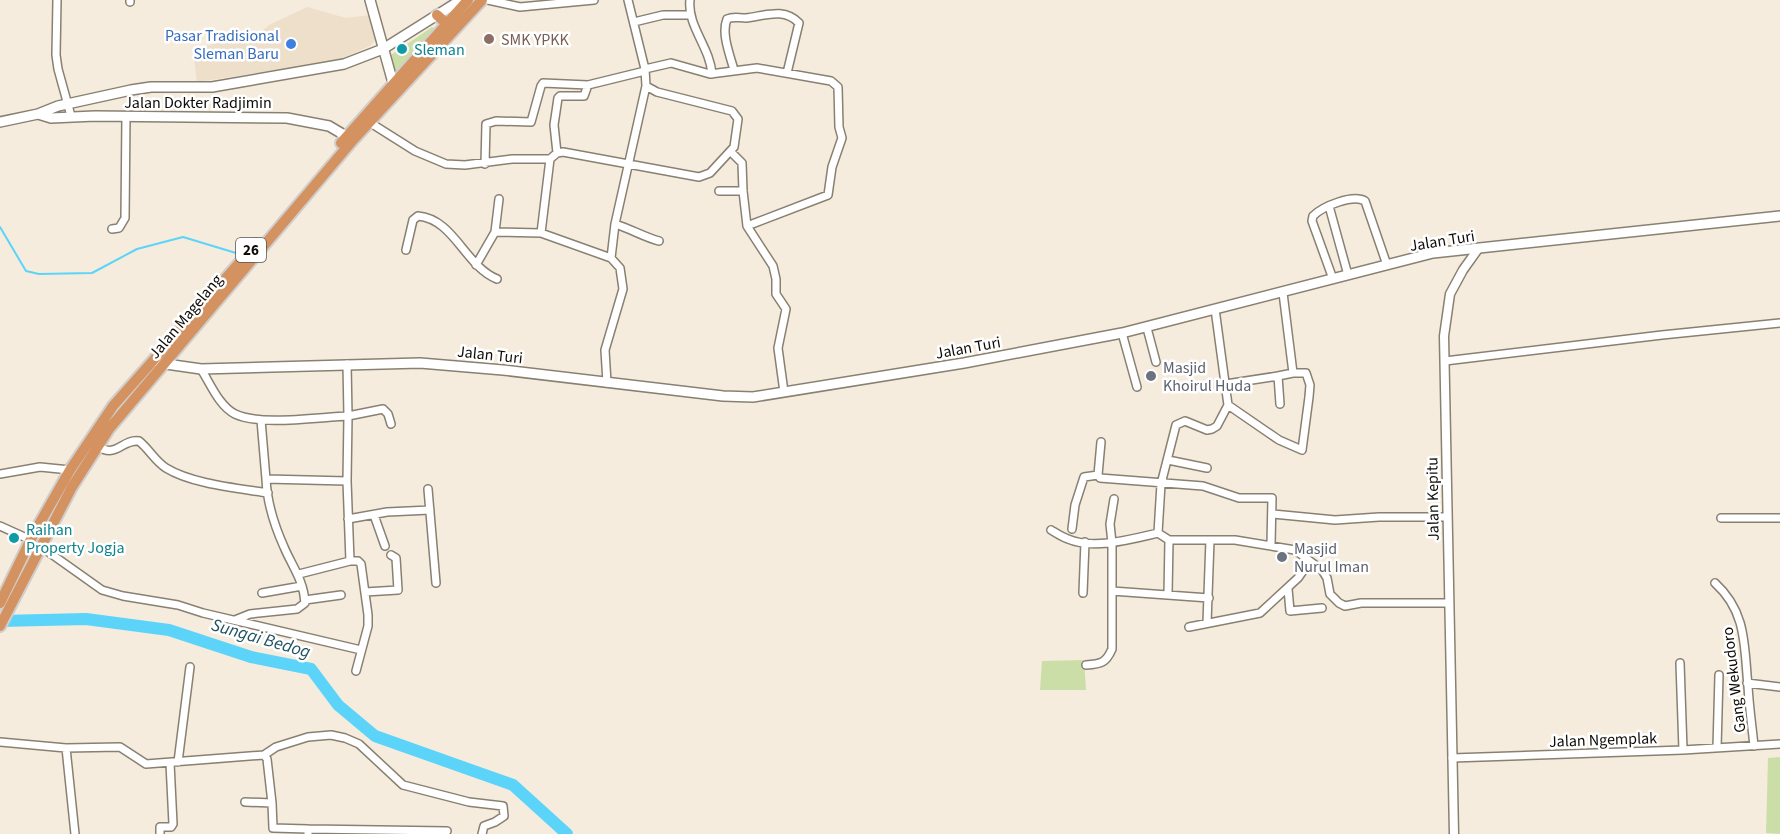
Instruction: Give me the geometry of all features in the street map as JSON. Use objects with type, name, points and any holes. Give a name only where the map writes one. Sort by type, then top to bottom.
[{"type":"highway","name":"Jalan Magelang","points":[[35,543],[109,429],[393,83],[468,0]]},
{"type":"highway","name":"Jalan Magelang","points":[[0,626],[4,601],[70,470],[112,406],[350,138],[369,122],[482,0]]},
{"type":"highway","points":[[437,15],[447,24]]},
{"type":"main road","points":[[370,0],[393,83]]},
{"type":"main road","name":"Jalan Dokter Radjimin","points":[[0,122],[38,114],[49,108],[68,103],[140,88],[219,87],[344,64],[383,49],[461,0]]},
{"type":"main road","name":"Jalan Dokter Radjimin","points":[[38,114],[51,118],[71,116],[298,118],[329,126],[350,138]]},
{"type":"main road","name":"Jalan Turi","points":[[152,361],[201,369],[420,363],[503,370],[723,396],[753,397],[964,363],[1147,328],[1433,253],[1780,216]]},
{"type":"street","points":[[57,0],[57,62],[71,116]]},
{"type":"street","points":[[488,0],[520,7],[594,0]]},
{"type":"street","points":[[611,258],[615,224],[646,86],[645,70],[627,0]]},
{"type":"street","points":[[690,0],[689,15],[706,50],[712,74]]},
{"type":"street","points":[[734,70],[724,25],[727,19],[733,16],[748,18],[760,14],[783,14],[790,15],[800,23],[787,73]]},
{"type":"street","points":[[634,22],[663,15],[689,15]]},
{"type":"street","points":[[485,164],[486,124],[531,122],[543,83],[588,85],[671,63],[678,63],[702,73],[712,74],[757,68],[831,81],[838,87],[839,127],[842,138],[832,167],[830,192],[828,195],[747,226]]},
{"type":"street","points":[[557,153],[554,125],[558,98],[584,96],[588,85]]},
{"type":"street","points":[[369,122],[415,151],[446,164],[485,164],[512,159],[550,159],[557,153],[570,152],[629,165],[703,177],[711,173],[731,152],[736,142],[738,119],[736,114],[732,111],[657,92],[646,86]]},
{"type":"street","points":[[112,229],[119,228],[125,218],[126,116]]},
{"type":"street","points":[[731,152],[741,161],[747,226],[772,266],[776,279],[776,294],[786,307],[778,348],[784,392]]},
{"type":"street","points":[[541,233],[550,159]]},
{"type":"street","points":[[719,191],[742,191]]},
{"type":"street","points":[[1333,279],[1312,221],[1316,212],[1354,197],[1365,201],[1387,265]]},
{"type":"street","points":[[476,265],[495,232],[499,199]]},
{"type":"street","points":[[1329,206],[1348,275]]},
{"type":"street","points":[[406,250],[413,220],[418,216],[429,217],[447,230],[476,265],[497,279]]},
{"type":"street","points":[[615,224],[639,231],[645,237],[659,241]]},
{"type":"street","points":[[495,232],[541,233],[611,258],[620,268],[622,289],[605,350],[607,383]]},
{"type":"street","name":"Jalan Kepitu","points":[[1454,834],[1444,336],[1450,294],[1478,249]]},
{"type":"street","points":[[1458,250],[1465,257],[1463,270]]},
{"type":"street","points":[[1282,293],[1293,373]]},
{"type":"street","points":[[1158,533],[1161,484],[1176,425],[1185,421],[1207,430],[1212,429],[1217,426],[1228,405],[1215,309]]},
{"type":"street","points":[[1446,362],[1780,323]]},
{"type":"street","points":[[1147,328],[1156,362]]},
{"type":"street","points":[[1122,333],[1137,387]]},
{"type":"street","points":[[347,364],[350,561]]},
{"type":"street","points":[[201,369],[221,400],[235,414],[261,420],[348,416],[383,409],[388,414],[391,424]]},
{"type":"street","points":[[1226,384],[1306,373],[1310,385],[1302,450],[1279,440],[1228,405]]},
{"type":"street","points":[[1278,376],[1280,404]]},
{"type":"street","points":[[235,620],[250,614],[297,609],[303,605],[305,600],[299,574],[284,547],[267,493],[261,420]]},
{"type":"street","points":[[97,447],[110,452],[136,440],[142,443],[165,468],[177,473],[215,484],[267,493]]},
{"type":"street","points":[[1098,475],[1101,442]]},
{"type":"street","points":[[1168,460],[1207,468]]},
{"type":"street","points":[[0,474],[40,467],[70,470]]},
{"type":"street","points":[[1072,529],[1075,505],[1084,477],[1098,475],[1100,478],[1207,487],[1239,498],[1272,498],[1271,545]]},
{"type":"street","points":[[266,479],[347,481]]},
{"type":"street","points":[[428,489],[436,583]]},
{"type":"street","points":[[1086,665],[1101,664],[1108,659],[1112,649],[1110,524],[1114,499]]},
{"type":"street","points":[[348,519],[430,510]]},
{"type":"street","points":[[1273,514],[1335,520],[1379,517],[1448,517]]},
{"type":"street","points":[[374,515],[384,546]]},
{"type":"street","points":[[1721,518],[1780,518]]},
{"type":"street","points":[[0,526],[35,543],[102,590],[123,596],[178,604],[361,650]]},
{"type":"street","points":[[1051,530],[1070,540],[1085,542],[1112,543],[1158,533],[1169,540],[1235,540],[1271,545],[1295,550],[1322,570],[1327,578],[1330,594],[1345,606],[1361,603],[1448,603]]},
{"type":"street","points":[[1168,595],[1169,540]]},
{"type":"street","points":[[1207,623],[1210,540]]},
{"type":"street","points":[[1083,593],[1085,542]]},
{"type":"street","points":[[365,592],[398,590],[396,560],[391,555]]},
{"type":"street","points":[[299,574],[350,561],[358,561],[361,564],[368,626],[356,671]]},
{"type":"street","points":[[1189,627],[1260,613],[1288,589],[1310,561]]},
{"type":"street","name":"Gang Wekudoro","points":[[1715,583],[1727,594],[1738,615],[1746,652],[1754,746]]},
{"type":"street","points":[[262,593],[302,586]]},
{"type":"street","points":[[1288,589],[1290,611],[1322,608]]},
{"type":"street","points":[[1112,591],[1209,598]]},
{"type":"street","points":[[305,600],[341,595]]},
{"type":"street","points":[[1680,663],[1683,750]]},
{"type":"street","points":[[160,834],[160,827],[173,824],[174,762],[190,667]]},
{"type":"street","points":[[1717,748],[1719,675]]},
{"type":"street","points":[[1747,683],[1780,687]]},
{"type":"street","points":[[0,742],[66,748],[120,747],[132,757],[146,764],[264,755],[276,747],[308,737],[331,735],[359,744],[403,785],[469,802],[502,806],[504,816],[484,826],[482,834]]},
{"type":"street","name":"Jalan Ngemplak","points":[[1452,758],[1683,750],[1780,744]]},
{"type":"street","points":[[66,748],[75,834]]},
{"type":"street","points":[[264,755],[267,759],[273,831],[447,831]]},
{"type":"street","points":[[245,802],[272,803]]},
{"type":"shaded area","name":"Pasar Tradisional Sleman Baru","points":[[307,7],[346,18],[371,15],[376,39],[370,46],[335,61],[197,82],[193,49],[260,33],[269,25]]},
{"type":"green space","points":[[432,27],[436,30],[398,71],[395,71],[391,55]]},
{"type":"green space","points":[[1084,660],[1086,690],[1040,690],[1042,661]]},
{"type":"green space","points":[[1780,757],[1780,834],[1766,833],[1768,758]]},
{"type":"waterway","points":[[0,227],[26,271],[39,274],[92,273],[137,249],[183,237],[236,253]]},
{"type":"waterway","name":"Sungai Bedog","points":[[0,621],[86,619],[169,630],[251,657],[311,669],[338,705],[375,736],[513,785],[567,834]]},
{"type":"place","name":"SMK YPKK","points":[[489,39]]},
{"type":"place","name":"Pasar Tradisional Sleman Baru","points":[[291,44]]},
{"type":"place","name":"Sleman","points":[[402,49]]},
{"type":"place","name":"Masjid Khoirul Huda","points":[[1151,376]]},
{"type":"place","name":"Raihan Property Jogja","points":[[14,538]]},
{"type":"place","name":"Masjid Nurul Iman","points":[[1282,557]]}]
